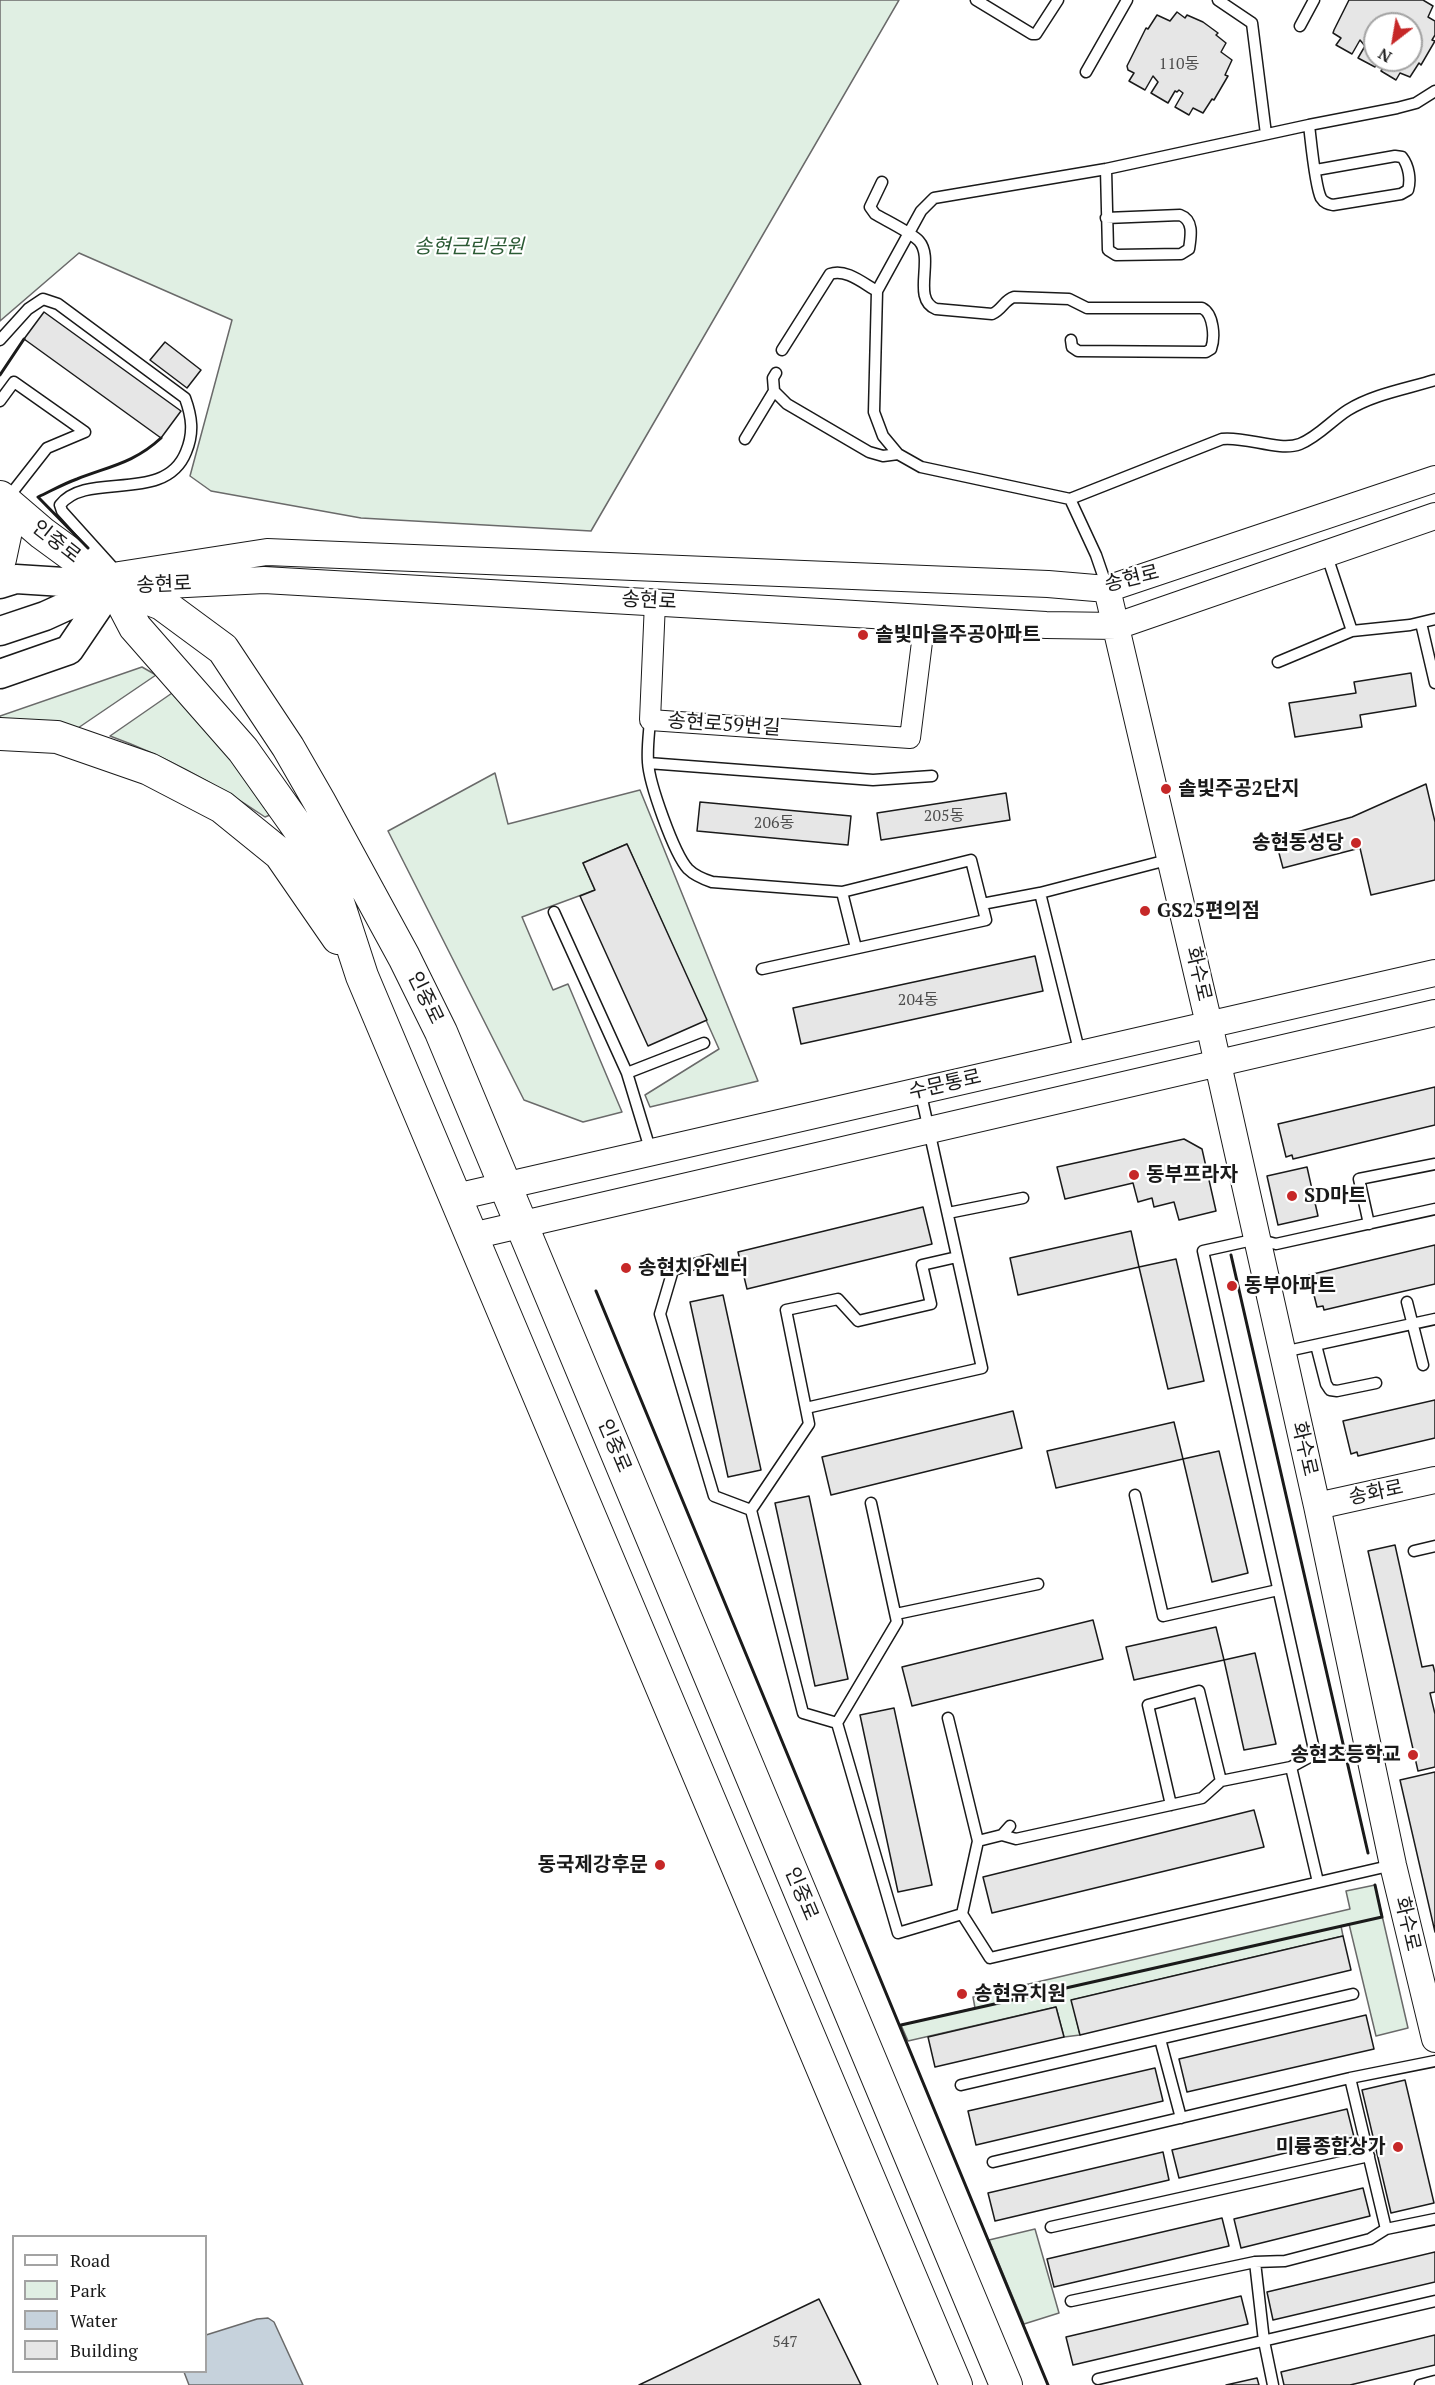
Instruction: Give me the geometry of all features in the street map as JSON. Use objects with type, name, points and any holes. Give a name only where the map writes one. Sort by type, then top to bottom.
[{"type":"main road","name":"인중로","points":[[2,502],[42,533],[116,580],[162,604],[223,649],[288,747],[404,957],[441,1032],[506,1186],[1006,2385]]},
{"type":"main road","points":[[0,559],[7,526],[2,502]]},
{"type":"main road","points":[[0,584],[16,579],[116,580]]},
{"type":"main road","name":"인중로","points":[[116,580],[135,627],[243,750],[299,829],[335,893],[362,976],[956,2385]]},
{"type":"main road","points":[[0,631],[45,616],[116,580]]},
{"type":"main road","points":[[0,674],[69,650],[116,580]]},
{"type":"main road","points":[[0,734],[57,737],[149,770],[222,807],[280,855],[362,976]]},
{"type":"street","name":"송현로","points":[[116,580],[267,552],[1048,584],[1107,589],[1435,480]]},
{"type":"street","name":"송현로","points":[[116,580],[148,586],[264,580],[1046,625],[1117,626],[1435,516]]},
{"type":"street","name":"화수로","points":[[1107,589],[1218,1063],[1394,1865],[1435,2039]]},
{"type":"street","name":"송현로59번길","points":[[655,602],[650,720],[910,738],[925,618]]},
{"type":"street","name":"수문통로","points":[[456,1197],[1435,973]]},
{"type":"street","name":"수문통로","points":[[472,1236],[1435,1013]]},
{"type":"street","name":"송화로","points":[[1317,1506],[1435,1480]]},
{"type":"lane","points":[[976,0],[1032,34],[1040,30],[1058,0]]},
{"type":"lane","points":[[1086,72],[1127,0]]},
{"type":"lane","points":[[1218,0],[1252,23],[1266,134]]},
{"type":"lane","points":[[1300,26],[1314,0]]},
{"type":"lane","points":[[1435,92],[1416,103],[1397,108],[1266,134],[1106,170],[934,198],[921,210],[877,291],[874,412],[883,436],[898,454],[921,467],[1070,499],[1222,439],[1234,438],[1287,446],[1299,444],[1365,401],[1435,380]]},
{"type":"lane","points":[[1309,125],[1316,170],[1321,197],[1326,203],[1333,205],[1401,194],[1408,190],[1410,183],[1406,162],[1402,157],[1395,156],[1316,170]]},
{"type":"lane","points":[[1106,170],[1106,218],[1107,247],[1112,253],[1181,254],[1189,249],[1190,224],[1185,217],[1180,215],[1106,218]]},
{"type":"lane","points":[[882,182],[870,207],[875,214],[919,241],[924,253],[925,299],[929,306],[936,309],[992,314],[1014,297],[1069,299],[1087,308],[1203,308],[1210,316],[1213,343],[1211,349],[1206,351],[1078,351],[1072,347],[1071,340]]},
{"type":"lane","points":[[782,350],[826,278],[831,274],[837,271],[844,273],[877,291]]},
{"type":"lane","points":[[0,340],[28,309],[43,299],[58,303],[185,398],[192,418],[190,444],[182,464],[165,476],[144,483],[80,491],[60,505],[62,511],[116,580]]},
{"type":"lane","points":[[745,439],[774,391],[776,373]]},
{"type":"lane","points":[[0,401],[14,382],[85,432],[47,448],[2,502]]},
{"type":"lane","points":[[774,391],[788,404],[868,452],[883,456],[898,454]]},
{"type":"lane","points":[[1070,499],[1096,555],[1107,589]]},
{"type":"lane","points":[[1326,553],[1352,631]]},
{"type":"lane","points":[[1278,662],[1352,631],[1421,623],[1435,619]]},
{"type":"lane","points":[[1421,623],[1435,683]]},
{"type":"lane","name":"송현로59번길","points":[[650,720],[648,763],[653,790],[680,858],[700,878],[712,882],[842,892],[971,860],[982,904]]},
{"type":"lane","points":[[648,763],[873,780],[932,776]]},
{"type":"lane","points":[[762,969],[986,920],[982,904],[1040,893],[1171,859]]},
{"type":"lane","points":[[842,892],[856,948]]},
{"type":"lane","points":[[1040,893],[1080,1053]]},
{"type":"lane","points":[[554,912],[627,1073],[651,1152]]},
{"type":"lane","points":[[627,1073],[704,1043]]},
{"type":"lane","points":[[806,1408],[981,1368],[920,1090]]},
{"type":"lane","points":[[1369,1224],[1359,1179],[1435,1164]]},
{"type":"lane","points":[[948,1213],[1023,1198]]},
{"type":"lane","points":[[978,1841],[1002,1835],[1016,1839],[1202,1798],[1221,1781],[1291,1767],[1315,1754],[1203,1251],[1257,1239],[1276,1244],[1435,1209]]},
{"type":"lane","points":[[837,1723],[803,1713],[751,1510],[809,1424],[786,1310],[838,1299],[858,1321],[931,1304],[922,1265],[957,1257]]},
{"type":"lane","points":[[709,1260],[673,1270],[660,1314],[714,1496],[751,1510]]},
{"type":"lane","points":[[1407,1302],[1423,1365]]},
{"type":"lane","points":[[1282,1352],[1435,1319]]},
{"type":"lane","points":[[1316,1345],[1326,1384],[1330,1390],[1337,1391],[1376,1383]]},
{"type":"lane","points":[[1135,1495],[1163,1616],[1278,1590]]},
{"type":"lane","points":[[871,1503],[897,1622],[837,1723],[898,1933],[962,1914]]},
{"type":"lane","points":[[1414,1551],[1435,1546]]},
{"type":"lane","points":[[896,1614],[1038,1584]]},
{"type":"lane","points":[[1171,1804],[1148,1705],[1199,1691],[1221,1781]]},
{"type":"lane","points":[[948,1718],[978,1841],[962,1914],[990,1958],[1394,1865]]},
{"type":"lane","points":[[1291,1767],[1318,1882]]},
{"type":"lane","points":[[1002,1835],[1010,1826]]},
{"type":"lane","points":[[961,2085],[1353,1994]]},
{"type":"lane","points":[[1160,2039],[1181,2118]]},
{"type":"lane","points":[[993,2162],[1350,2078],[1435,2061]]},
{"type":"lane","points":[[1350,2078],[1386,2229]]},
{"type":"lane","points":[[1051,2227],[1369,2156]]},
{"type":"lane","points":[[1071,2301],[1256,2262],[1285,2261],[1370,2240],[1386,2229],[1435,2219]]},
{"type":"lane","points":[[1256,2262],[1264,2341],[1273,2385]]},
{"type":"lane","points":[[1098,2379],[1435,2301]]},
{"type":"lane","points":[[1420,2385],[1435,2381]]},
{"type":"green space","name":"송현근린공원","points":[[0,0],[899,0],[591,531],[361,518],[211,491],[190,476],[232,320],[79,253],[0,321]]},
{"type":"green space","points":[[142,667],[156,675],[78,728],[51,723],[0,722],[0,716]]},
{"type":"green space","points":[[175,691],[234,758],[270,815],[265,817],[190,772],[151,752],[110,736]]},
{"type":"green space","points":[[495,773],[508,824],[640,790],[758,1081],[650,1107],[645,1095],[719,1049],[627,844],[583,863],[595,890],[522,917],[553,990],[568,984],[622,1112],[583,1122],[524,1100],[388,831]]},
{"type":"green space","points":[[1375,1885],[1408,2028],[1376,2036],[1349,1924],[1341,1926],[1343,1936],[1072,2000],[1080,2035],[1064,2037],[1056,2007],[908,2041],[901,2025],[975,2008],[973,1997],[1350,1909],[1346,1891]]},
{"type":"green space","points":[[1035,2229],[1059,2313],[1024,2324],[989,2240]]},
{"type":"water","points":[[268,2318],[274,2322],[303,2385],[189,2385],[184,2373],[207,2373],[207,2335],[257,2319]]},
{"type":"building","points":[[1349,0],[1423,0],[1433,6],[1428,17],[1435,21],[1435,35],[1432,40],[1435,41],[1423,62],[1423,12],[1363,12],[1363,44],[1360,40],[1352,54],[1336,45],[1341,38],[1333,33]]},
{"type":"building","points":[[1177,12],[1185,18],[1187,15],[1203,22],[1218,33],[1216,35],[1226,43],[1221,52],[1232,60],[1225,75],[1228,76],[1214,100],[1212,99],[1203,113],[1193,108],[1189,115],[1175,107],[1183,93],[1179,90],[1175,91],[1168,103],[1151,93],[1158,82],[1153,76],[1145,90],[1129,81],[1134,73],[1128,70],[1127,66],[1146,28],[1148,29],[1157,15],[1170,21]]},
{"type":"building","points":[[1363,49],[1363,61],[1358,58]]},
{"type":"building","points":[[1383,72],[1413,72],[1410,77],[1400,73],[1396,80]]},
{"type":"building","points":[[44,312],[181,411],[161,438],[24,339]]},
{"type":"building","points":[[165,342],[201,370],[187,388],[150,360]]},
{"type":"building","points":[[1411,673],[1416,706],[1360,715],[1362,727],[1295,737],[1289,703],[1356,693],[1354,682]]},
{"type":"building","name":"송현동성당","points":[[1426,784],[1435,822],[1435,880],[1371,895],[1360,848],[1283,868],[1275,838],[1352,817]]},
{"type":"building","points":[[1006,793],[1010,820],[881,840],[877,813]]},
{"type":"building","points":[[700,802],[851,816],[848,845],[697,831]]},
{"type":"building","points":[[627,844],[707,1020],[648,1046],[580,896],[595,890],[583,863]]},
{"type":"building","points":[[1035,956],[1043,991],[801,1044],[793,1008]]},
{"type":"building","points":[[1435,1087],[1435,1125],[1293,1159],[1292,1155],[1286,1157],[1278,1124]]},
{"type":"building","name":"동부프라자","points":[[1184,1139],[1202,1149],[1216,1211],[1179,1220],[1174,1202],[1154,1207],[1152,1198],[1138,1202],[1133,1183],[1065,1199],[1057,1167]]},
{"type":"building","name":"SD마트","points":[[1307,1167],[1318,1216],[1278,1225],[1267,1176]]},
{"type":"building","points":[[923,1207],[932,1244],[747,1289],[738,1252]]},
{"type":"building","points":[[1131,1231],[1139,1267],[1018,1295],[1010,1258]]},
{"type":"building","points":[[1435,1245],[1435,1284],[1324,1310],[1323,1306],[1317,1307],[1309,1275]]},
{"type":"building","points":[[1176,1259],[1204,1381],[1168,1389],[1139,1267]]},
{"type":"building","points":[[723,1295],[761,1470],[728,1477],[690,1302]]},
{"type":"building","points":[[1435,1400],[1435,1438],[1358,1456],[1357,1452],[1351,1454],[1343,1421]]},
{"type":"building","points":[[1013,1411],[1022,1448],[831,1495],[822,1457]]},
{"type":"building","points":[[1174,1422],[1183,1459],[1056,1488],[1047,1451]]},
{"type":"building","points":[[1219,1451],[1248,1573],[1212,1582],[1183,1459]]},
{"type":"building","points":[[809,1496],[848,1679],[815,1686],[775,1503]]},
{"type":"building","points":[[1395,1545],[1422,1667],[1433,1665],[1435,1673],[1435,1692],[1430,1693],[1435,1714],[1435,1767],[1418,1771],[1368,1551]]},
{"type":"building","points":[[1093,1620],[1103,1659],[912,1706],[902,1667]]},
{"type":"building","points":[[1216,1627],[1224,1660],[1134,1680],[1126,1647]]},
{"type":"building","points":[[1255,1653],[1276,1744],[1244,1750],[1224,1660]]},
{"type":"building","points":[[894,1708],[932,1885],[898,1892],[860,1715]]},
{"type":"building","points":[[1435,1772],[1435,1932],[1400,1780]]},
{"type":"building","points":[[1254,1810],[1264,1847],[992,1913],[983,1877]]},
{"type":"building","points":[[1343,1936],[1351,1970],[1080,2035],[1071,2000]]},
{"type":"building","points":[[1056,2007],[1064,2037],[935,2067],[928,2037]]},
{"type":"building","points":[[1366,2015],[1374,2049],[1187,2092],[1179,2059]]},
{"type":"building","points":[[1155,2068],[1163,2101],[976,2145],[968,2111]]},
{"type":"building","name":"미륭종합상가","points":[[1405,2080],[1434,2203],[1391,2213],[1362,2090]]},
{"type":"building","points":[[1347,2109],[1354,2137],[1179,2178],[1172,2150]]},
{"type":"building","points":[[1163,2152],[1169,2180],[995,2221],[988,2193]]},
{"type":"building","points":[[1363,2188],[1370,2216],[1241,2248],[1234,2219]]},
{"type":"building","points":[[1222,2218],[1229,2246],[1054,2287],[1047,2259]]},
{"type":"building","points":[[1435,2252],[1435,2282],[1273,2320],[1267,2292]]},
{"type":"building","points":[[1241,2296],[1248,2324],[1073,2365],[1066,2337]]},
{"type":"building","points":[[819,2299],[861,2385],[639,2385]]},
{"type":"building","points":[[1435,2335],[1435,2365],[1350,2385],[1284,2385],[1281,2372]]},
{"type":"building","points":[[1257,2378],[1259,2385],[1226,2385]]},
{"type":"wall","points":[[0,375],[24,339]]},
{"type":"wall","points":[[88,548],[38,497],[72,481],[131,459],[161,438]]},
{"type":"wall","points":[[1231,1255],[1368,1853]]},
{"type":"wall","points":[[596,1291],[1048,2385]]},
{"type":"wall","points":[[901,2025],[1382,1917],[1375,1885]]},
{"type":"place","name":"솔빛마을주공아파트","points":[[863,635]]},
{"type":"place","name":"솔빛주공2단지","points":[[1166,789]]},
{"type":"place","name":"송현동성당","points":[[1356,843]]},
{"type":"place","name":"GS25편의점","points":[[1145,911]]},
{"type":"place","name":"동부프라자","points":[[1134,1175]]},
{"type":"place","name":"SD마트","points":[[1292,1196]]},
{"type":"place","name":"송현치안센터","points":[[626,1268]]},
{"type":"place","name":"동부아파트","points":[[1232,1286]]},
{"type":"place","name":"송현초등학교","points":[[1413,1755]]},
{"type":"place","name":"동국제강후문","points":[[660,1865]]},
{"type":"place","name":"송현유치원","points":[[962,1994]]},
{"type":"place","name":"미륭종합상가","points":[[1398,2147]]}]
